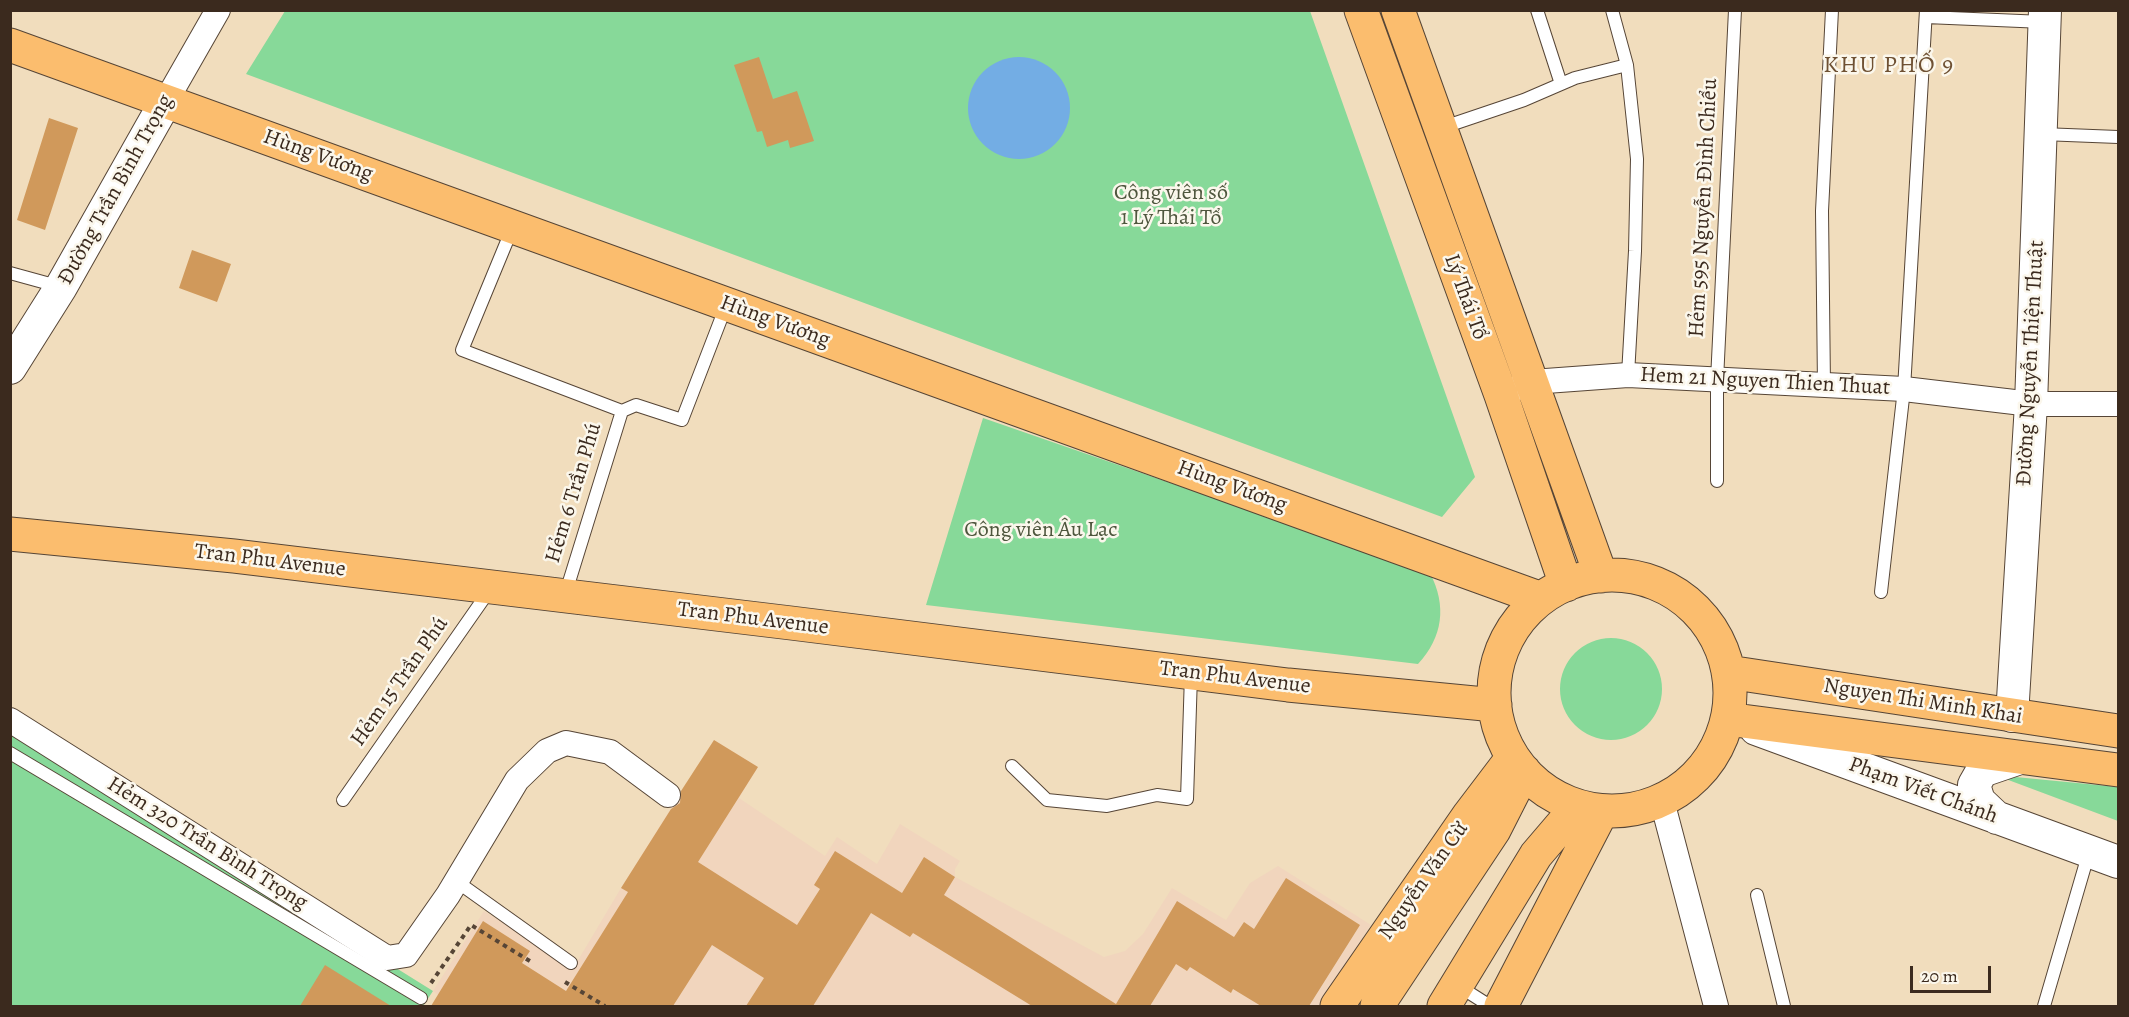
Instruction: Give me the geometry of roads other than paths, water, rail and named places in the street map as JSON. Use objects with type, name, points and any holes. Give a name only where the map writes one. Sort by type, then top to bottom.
[{"type":"main road","name":"Lý Thái Tổ","points":[[1361,10],[1501,394],[1553,591]]},
{"type":"main road","name":"Lý Thái Tổ","points":[[1398,10],[1601,576]]},
{"type":"main road","name":"Hùng Vương","points":[[10,45],[727,304],[1553,591]]},
{"type":"main road","name":"Tran Phu Avenue","points":[[10,534],[234,556],[1288,686],[1495,705]]},
{"type":"main road","points":[[1601,576],[1626,577],[1650,582],[1672,593],[1692,608],[1709,627],[1720,648],[1728,672],[1730,695],[1727,719],[1706,765],[1686,786],[1662,801],[1633,809],[1590,809],[1552,795],[1537,784],[1518,764],[1504,740],[1495,705],[1497,671],[1507,639],[1519,620],[1553,591],[1601,576]]},
{"type":"main road","name":"Nguyen Thi Minh Khai","points":[[1728,672],[2118,731]]},
{"type":"main road","name":"Nguyen Thi Minh Khai","points":[[1727,719],[2118,770]]},
{"type":"main road","name":"Nguyễn Văn Cừ","points":[[1337,1006],[1469,815],[1518,764]]},
{"type":"main road","name":"Nguyễn Văn Cừ","points":[[1377,1006],[1494,830],[1518,764]]},
{"type":"main road","points":[[1450,996],[1536,855],[1590,809]]},
{"type":"main road","points":[[1501,1006],[1568,874],[1590,809]]},
{"type":"street","name":"Đường Trần Bình Trọng","points":[[10,368],[61,287],[218,10]]},
{"type":"street","name":"Đường Nguyễn Thiện Thuật","points":[[2012,716],[2031,404],[2045,16]]},
{"type":"street","name":"Hem 21 Nguyen Thien Thuat","points":[[1501,394],[1532,382],[1628,375],[1904,389],[2031,404],[2118,404]]},
{"type":"street","name":"Phạm Viết Chánh","points":[[1727,719],[2118,862]]},
{"type":"street","name":"Hẻm 320 Trần Bình Trọng","points":[[10,720],[387,958],[406,955],[456,881]]},
{"type":"street","points":[[456,881],[517,780],[547,750],[566,743],[610,752],[668,795]]},
{"type":"street","points":[[1997,818],[1979,801],[1974,785],[1982,771],[2019,758]]},
{"type":"street","points":[[1662,801],[1716,1006]]},
{"type":"lane","points":[[1537,10],[1561,84]]},
{"type":"lane","points":[[1612,10],[1627,65],[1637,159],[1635,251],[1628,375]]},
{"type":"lane","name":"Hẻm 595 Nguyễn Ðình Chiểu","points":[[1717,481],[1717,380],[1735,10]]},
{"type":"lane","points":[[1824,386],[1822,211],[1832,10]]},
{"type":"lane","points":[[1881,592],[1904,389],[1926,14],[2045,16]]},
{"type":"lane","points":[[1440,128],[1524,100],[1575,78],[1627,65]]},
{"type":"lane","points":[[2042,134],[2118,137]]},
{"type":"lane","points":[[513,227],[462,350],[622,411]]},
{"type":"lane","points":[[10,273],[61,287]]},
{"type":"lane","name":"Hẻm 6 Trần Phú","points":[[565,596],[622,411],[636,405],[682,420],[727,304]]},
{"type":"lane","name":"Hẻm 15 Trần Phú","points":[[343,800],[491,587]]},
{"type":"lane","points":[[1012,766],[1047,800],[1107,806],[1156,795],[1187,799],[1191,673]]},
{"type":"lane","points":[[10,753],[421,998]]},
{"type":"lane","points":[[2044,1006],[2090,851]]},
{"type":"lane","points":[[456,881],[571,963]]},
{"type":"lane","points":[[1757,895],[1784,1006]]},
{"type":"lane","points":[[1450,996],[1490,1006]]},
{"type":"water","points":[[1019,57],[1039,60],[1048,65],[1062,79],[1067,88],[1070,108],[1067,128],[1062,137],[1048,151],[1039,156],[1019,159],[999,156],[990,151],[976,137],[971,128],[968,108],[971,88],[976,79],[990,65],[999,60]]},
{"type":"district","name":"KHU PHỐ 9","points":[[1889,66]]},
{"type":"park label","name":"Công viên số 1 Lý Thái Tổ","points":[[1171,206]]},
{"type":"park label","name":"Công viên Âu Lạc","points":[[1041,531]]}]
